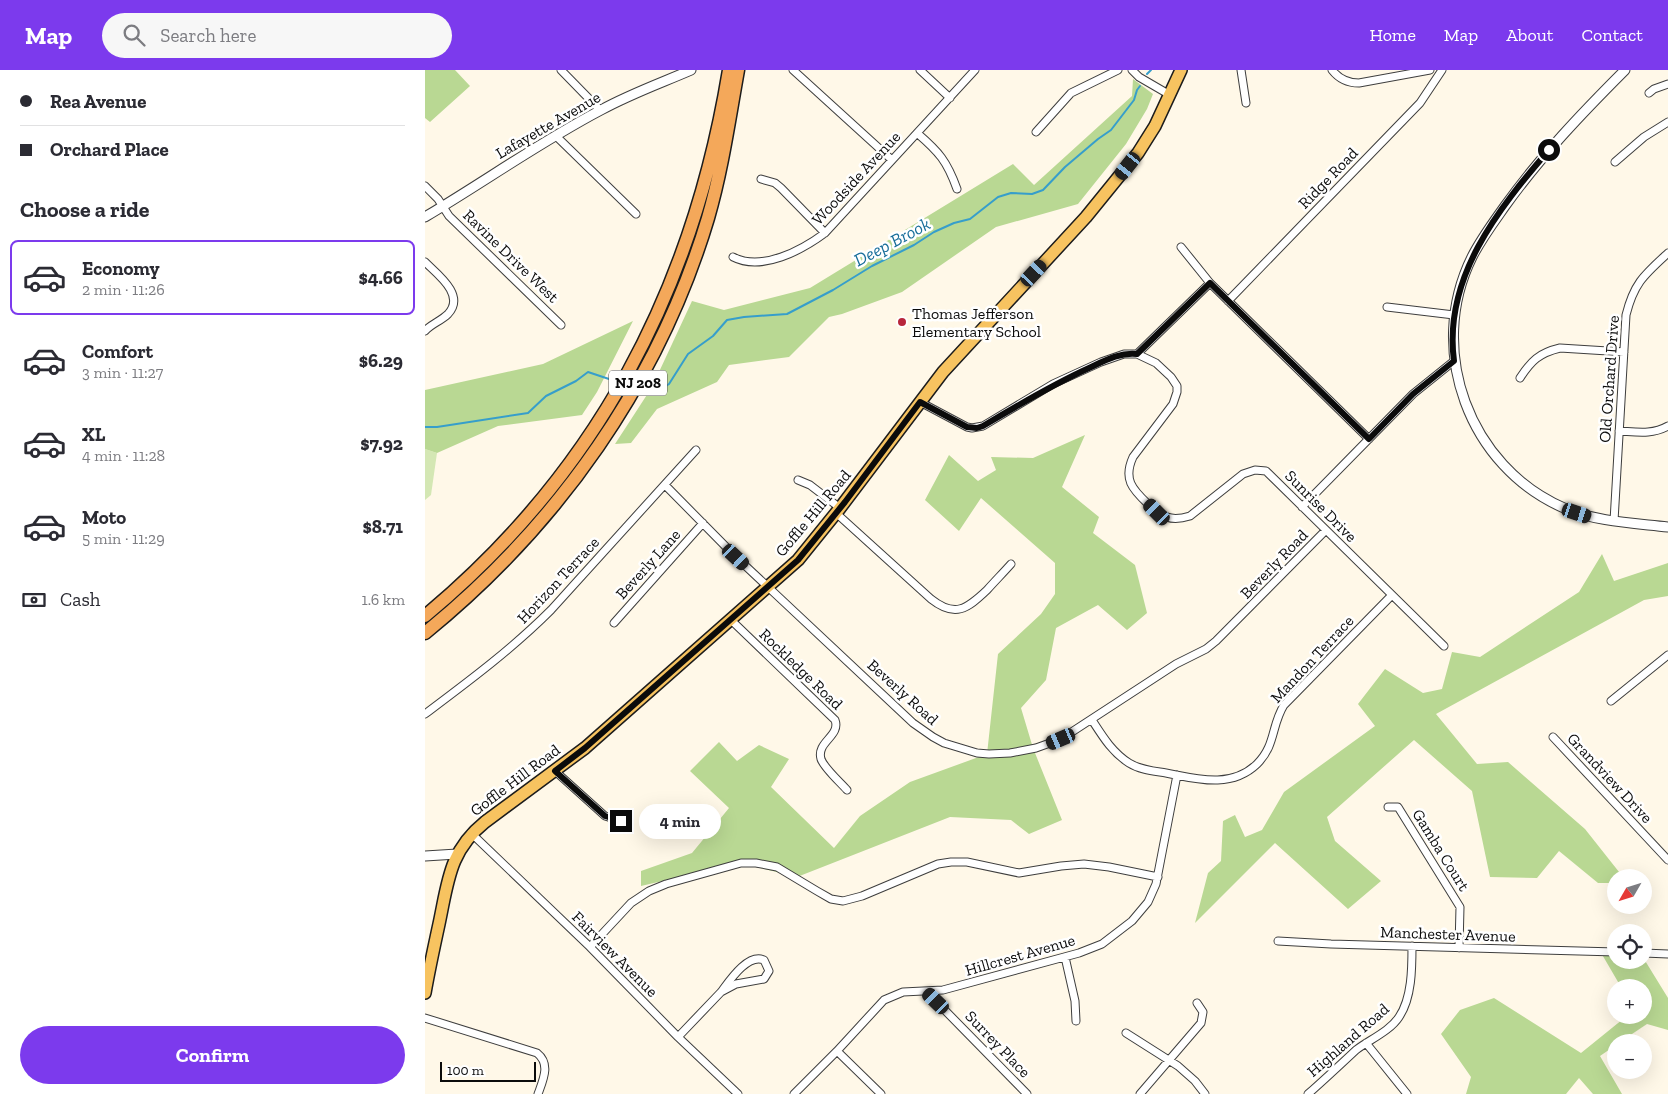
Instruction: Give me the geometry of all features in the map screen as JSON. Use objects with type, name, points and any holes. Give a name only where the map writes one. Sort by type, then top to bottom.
[{"type":"highway","name":"NJ 208","points":[[425,616],[477,569],[526,518],[575,457],[622,383],[655,320],[686,242],[709,167],[729,70]]},
{"type":"highway","name":"NJ 208","points":[[425,633],[475,590],[536,527],[591,458],[634,390],[677,305],[701,239],[720,169],[738,70]]},
{"type":"main road","name":"Goffle Hill Road","points":[[425,991],[449,877],[457,854],[471,834],[585,748],[798,560],[943,372],[1107,193],[1150,135],[1181,70]]},
{"type":"street","points":[[561,70],[600,110]]},
{"type":"street","name":"Lafayette Avenue","points":[[425,217],[600,110],[691,70]]},
{"type":"street","points":[[793,70],[892,160]]},
{"type":"street","points":[[920,70],[950,98]]},
{"type":"street","name":"Woodside Avenue","points":[[733,257],[742,261],[769,260],[799,250],[825,233],[975,70]]},
{"type":"street","points":[[1036,132],[1071,94],[1119,70]]},
{"type":"street","points":[[1132,70],[1139,77],[1170,95]]},
{"type":"street","points":[[1241,70],[1246,103]]},
{"type":"street","points":[[1332,70],[1345,81],[1359,83],[1430,70]]},
{"type":"street","name":"Ridge Road","points":[[1228,301],[1420,103],[1442,70]]},
{"type":"street","points":[[1625,70],[1539,162],[1486,233],[1467,268],[1458,294],[1454,315],[1454,361],[1463,401],[1481,438],[1505,467],[1531,489],[1553,503],[1588,516],[1614,521],[1668,526]]},
{"type":"street","points":[[1649,93],[1668,84]]},
{"type":"street","points":[[1615,162],[1644,137],[1668,122]]},
{"type":"street","points":[[917,133],[944,159],[957,189]]},
{"type":"street","points":[[556,136],[636,214]]},
{"type":"street","points":[[761,179],[775,183],[781,188],[825,233]]},
{"type":"street","name":"Ravine Drive West","points":[[425,186],[438,199],[449,216],[561,325]]},
{"type":"street","points":[[1181,247],[1210,283],[1369,439]]},
{"type":"street","name":"Old Orchard Drive","points":[[1614,521],[1626,315],[1630,298],[1643,276],[1668,254]]},
{"type":"street","points":[[425,262],[449,286],[453,293],[453,303],[448,314],[425,331]]},
{"type":"street","points":[[920,402],[967,427],[977,428],[983,426],[1061,381],[1124,354],[1137,354],[1210,283]]},
{"type":"street","points":[[1387,307],[1454,315]]},
{"type":"street","points":[[1520,378],[1529,364],[1551,350],[1560,348],[1624,352]]},
{"type":"street","name":"Sunrise Drive","points":[[1137,354],[1156,363],[1171,377],[1177,386],[1176,398],[1173,404],[1133,457],[1129,471],[1131,483],[1135,491],[1157,512],[1168,518],[1175,519],[1190,516],[1243,474],[1255,470],[1266,471],[1444,646]]},
{"type":"street","points":[[1302,507],[1413,394],[1454,361]]},
{"type":"street","points":[[1619,431],[1646,433],[1668,426]]},
{"type":"street","name":"Horizon Terrace","points":[[425,714],[505,652],[551,610],[696,450]]},
{"type":"street","points":[[798,480],[810,486],[838,510],[931,599],[947,609],[963,609],[972,604],[1011,564]]},
{"type":"street","name":"Beverly Road","points":[[665,485],[727,549],[913,723],[944,743],[989,754],[1010,753],[1049,744],[1073,732],[1176,664],[1206,649],[1326,530]]},
{"type":"street","name":"Beverly Lane","points":[[614,623],[703,523]]},
{"type":"street","name":"Mandon Terrace","points":[[1092,720],[1110,748],[1130,764],[1146,770],[1208,781],[1225,780],[1238,776],[1257,764],[1270,747],[1275,723],[1284,705],[1392,595]]},
{"type":"street","name":"Rockledge Road","points":[[731,620],[835,720],[837,726],[823,744],[820,755],[824,764],[847,790]]},
{"type":"street","points":[[1611,701],[1668,655]]},
{"type":"street","name":"Grandview Drive","points":[[1553,737],[1668,860]]},
{"type":"street","points":[[555,771],[605,816],[621,821]]},
{"type":"street","name":"Hillcrest Avenue","points":[[794,1094],[837,1052],[884,1000],[903,992],[943,990],[1094,948],[1111,938],[1132,921],[1148,902],[1158,877],[1177,775]]},
{"type":"street","name":"Gamba Court","points":[[1388,807],[1398,807],[1460,907],[1459,948]]},
{"type":"street","name":"Fairview Avenue","points":[[471,834],[590,947],[678,1037],[738,1094]]},
{"type":"street","points":[[425,856],[457,854]]},
{"type":"street","points":[[590,947],[631,903],[649,891],[665,884],[741,863],[756,863],[777,867],[817,891],[831,898],[843,901],[862,896],[937,864],[951,862],[977,864],[1019,873],[1084,864],[1158,877]]},
{"type":"street","name":"Manchester Avenue","points":[[1278,941],[1607,952]]},
{"type":"street","name":"Highland Road","points":[[1308,1094],[1366,1044],[1392,1025],[1401,1013],[1410,986],[1412,946]]},
{"type":"street","points":[[1652,953],[1668,954]]},
{"type":"street","points":[[1065,956],[1074,996],[1075,1021]]},
{"type":"street","points":[[678,1037],[746,964],[753,959],[759,958],[764,960],[769,971],[764,979],[736,984],[721,992]]},
{"type":"street","name":"Surrey Place","points":[[927,992],[1027,1094]]},
{"type":"street","points":[[1140,1094],[1201,1023],[1203,1012],[1197,1003]]},
{"type":"street","points":[[425,1018],[537,1053],[544,1061],[546,1067],[538,1094]]},
{"type":"street","points":[[1126,1034],[1184,1071],[1205,1094]]},
{"type":"street","points":[[1366,1044],[1407,1094]]},
{"type":"street","points":[[837,1052],[881,1094]]},
{"type":"green space","points":[[425,70],[455,70],[470,86],[430,122],[425,118]]},
{"type":"green space","points":[[1133,79],[1153,94],[1147,109],[1126,144],[1078,204],[996,227],[902,292],[829,317],[789,357],[729,365],[717,382],[657,409],[631,443],[615,444],[652,387],[692,301],[724,310],[810,288],[1013,164],[1034,185],[1132,96]]},
{"type":"green space","points":[[633,321],[597,392],[582,415],[498,426],[437,453],[425,449],[425,390],[543,364]]},
{"type":"green space","points":[[1085,435],[1062,487],[1099,517],[1093,533],[1135,565],[1147,613],[1127,630],[1098,605],[1056,628],[1046,680],[1021,708],[1033,748],[1062,820],[1029,834],[1011,820],[950,817],[797,877],[740,863],[641,886],[641,871],[692,853],[729,808],[690,771],[719,742],[737,761],[759,745],[789,759],[771,787],[834,848],[860,816],[910,782],[987,754],[998,654],[1041,614],[1055,594],[1055,563],[981,498],[959,531],[925,500],[949,455],[978,481],[996,470],[991,457],[1033,458]]},
{"type":"green space","points":[[425,449],[437,453],[431,495],[425,500]]},
{"type":"green space","points":[[1602,554],[1614,581],[1668,563],[1668,596],[1644,600],[1436,714],[1477,764],[1508,762],[1585,829],[1617,869],[1607,869],[1607,883],[1598,883],[1559,851],[1537,878],[1490,877],[1472,791],[1414,740],[1327,817],[1335,841],[1381,881],[1348,909],[1275,843],[1195,923],[1208,873],[1221,861],[1223,821],[1235,815],[1245,837],[1262,830],[1284,792],[1375,726],[1358,704],[1385,669],[1423,693],[1442,689],[1452,652],[1480,657],[1579,592]]},
{"type":"green space","points":[[1600,951],[1607,951],[1607,963]]},
{"type":"green space","points":[[1610,969],[1650,969],[1668,998],[1668,1030],[1647,1024],[1652,1024],[1652,979],[1616,979]]},
{"type":"green space","points":[[1494,998],[1581,1053],[1617,1024],[1647,1024],[1632,1034],[1607,1034],[1607,1051],[1600,1056],[1607,1068],[1607,1079],[1613,1079],[1622,1094],[1593,1094],[1579,1078],[1566,1094],[1466,1094],[1471,1077],[1441,1034],[1460,1010]]},
{"type":"waterway","name":"Deep Brook","points":[[1147,74],[1151,70]]},
{"type":"waterway","name":"Deep Brook","points":[[642,390],[654,394],[669,384],[688,354],[713,336],[727,320],[787,314],[833,290],[872,266],[914,245],[934,232],[954,223],[970,219],[998,197],[1011,193],[1032,194],[1043,190],[1065,167],[1111,130],[1134,100],[1140,86]]},
{"type":"waterway","name":"Deep Brook","points":[[425,427],[437,427],[528,413],[546,396],[576,381],[588,372],[615,381]]},
{"type":"place","name":"Thomas Jefferson Elementary School","points":[[902,322]]},
{"type":"route","points":[[621,821],[605,816],[555,771],[585,748],[798,560],[845,502],[920,402],[967,427],[977,428],[983,426],[1053,384],[1101,362],[1124,354],[1137,354],[1210,283],[1369,439],[1413,394],[1454,361],[1454,315],[1458,294],[1472,257],[1486,233],[1549,150]]}]
